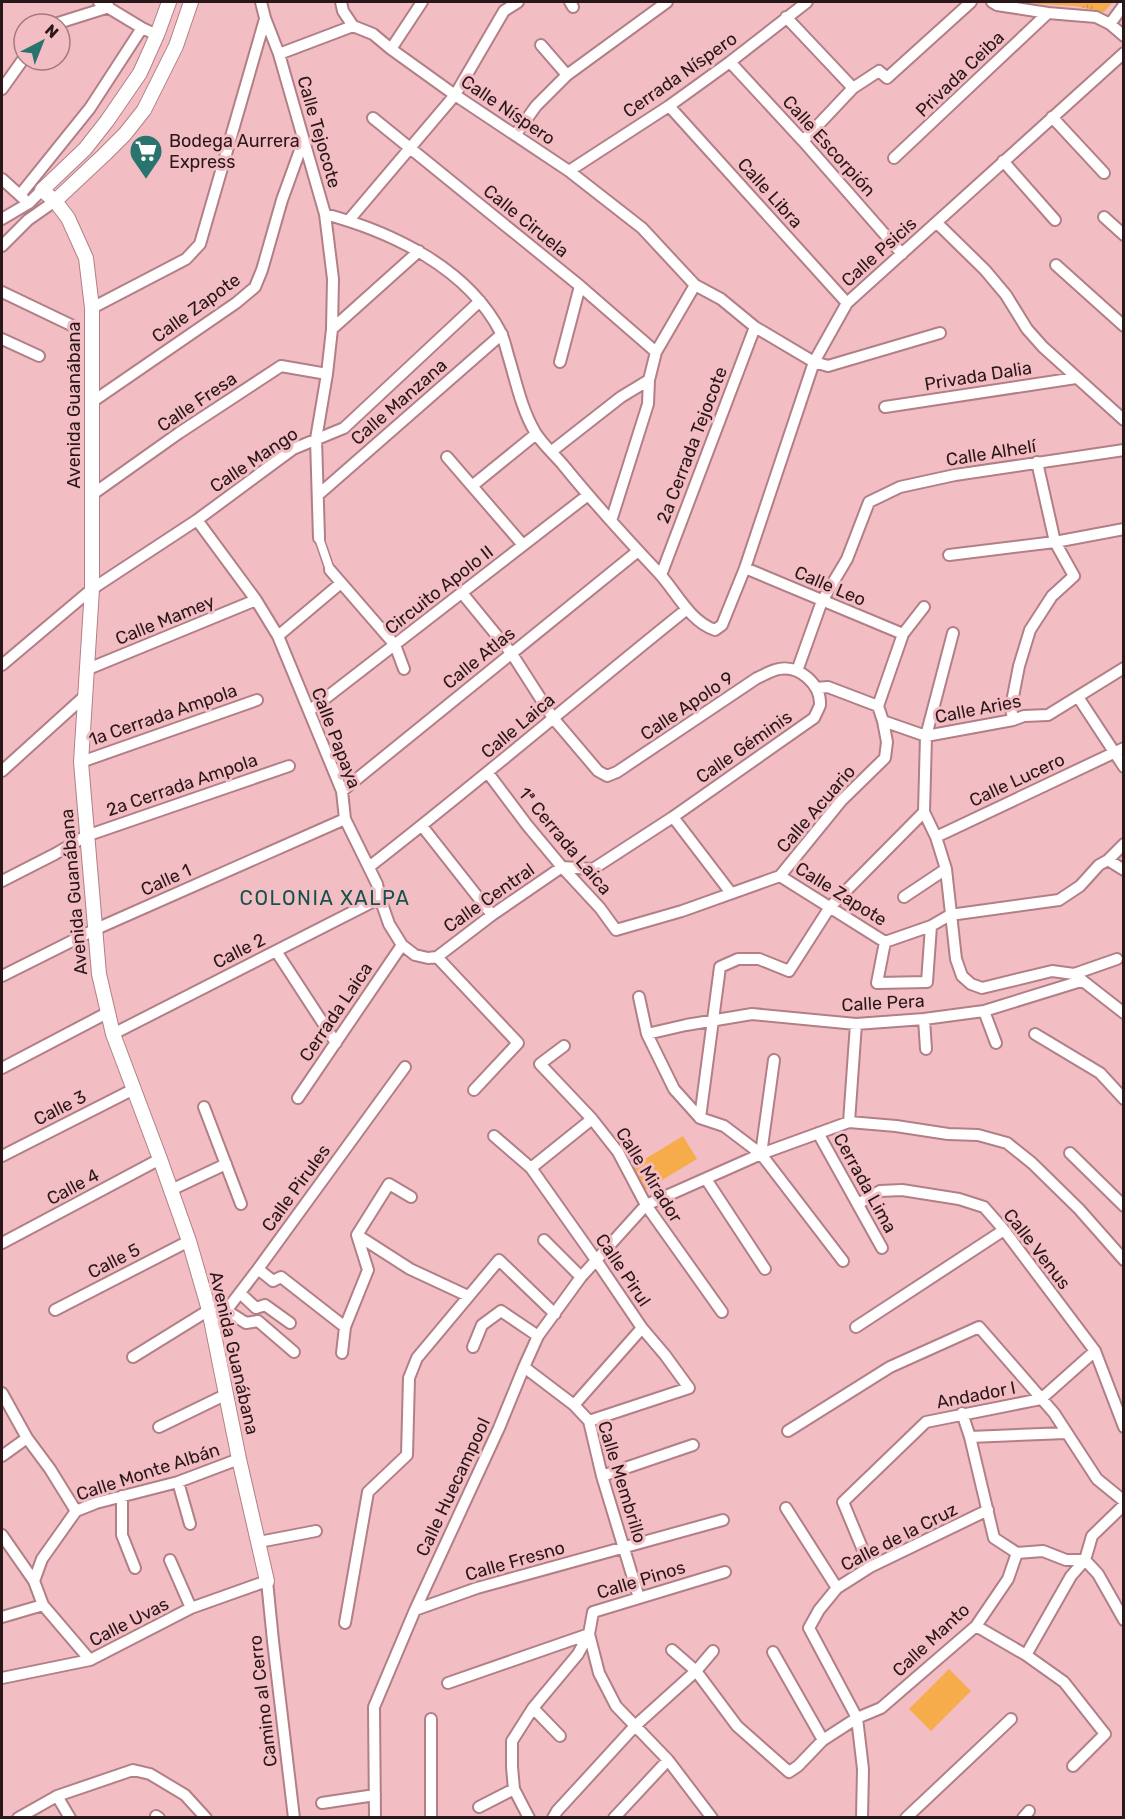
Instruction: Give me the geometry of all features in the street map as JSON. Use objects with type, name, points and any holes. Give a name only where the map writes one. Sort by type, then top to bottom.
[{"type":"street","points":[[2,219],[29,203],[85,149],[107,121],[140,73],[169,2]]},
{"type":"street","points":[[2,246],[28,220],[55,201],[104,155],[144,110],[176,45],[191,2]]},
{"type":"street","name":"Calle Tejocote","points":[[261,2],[279,54],[325,214],[386,234],[419,251],[456,278],[480,302],[502,334],[523,410],[536,434],[661,575],[687,609],[706,627]]},
{"type":"street","points":[[279,54],[353,26],[343,12],[341,2]]},
{"type":"street","points":[[391,49],[422,2]]},
{"type":"street","points":[[349,220],[455,95],[504,11],[518,2]]},
{"type":"street","points":[[516,134],[536,106],[567,75],[666,2]]},
{"type":"street","name":"Cerrada Níspero","points":[[569,171],[669,106],[807,2]]},
{"type":"street","points":[[803,141],[853,88],[879,71],[887,78],[971,2]]},
{"type":"street","points":[[992,2],[997,5],[1048,13],[1096,17],[1110,24],[1124,36]]},
{"type":"street","points":[[72,17],[104,4],[157,35]]},
{"type":"street","points":[[1110,24],[1124,5]]},
{"type":"street","name":"Privada Ceiba","points":[[894,158],[1048,13]]},
{"type":"street","points":[[786,17],[853,88]]},
{"type":"street","points":[[92,308],[186,259],[200,244],[265,18]]},
{"type":"street","name":"Calle Níspero","points":[[353,26],[373,34],[455,95],[569,171],[642,228],[695,285],[721,299],[755,327],[814,362]]},
{"type":"street","points":[[20,195],[90,108],[142,28]]},
{"type":"street","points":[[541,45],[567,75]]},
{"type":"street","name":"Calle Psicis","points":[[706,627],[715,630],[722,625],[745,568],[814,362],[847,303],[1124,53]]},
{"type":"street","name":"Calle Escorpión","points":[[730,62],[902,254]]},
{"type":"street","points":[[2,89],[14,72]]},
{"type":"street","name":"Calle Libra","points":[[669,106],[847,303]]},
{"type":"street","points":[[1052,117],[1104,172]]},
{"type":"street","name":"Calle Ciruela","points":[[373,118],[580,286],[656,352]]},
{"type":"street","name":"Calle Zapote","points":[[92,402],[236,303],[255,287],[303,142]]},
{"type":"street","points":[[1003,161],[1055,220]]},
{"type":"street","points":[[2,179],[29,203]]},
{"type":"street","name":"Avenida Guanábana","points":[[42,190],[55,201],[68,218],[86,258],[92,308],[92,589],[81,762],[99,974],[112,1034],[189,1241],[209,1310],[239,1459],[267,1581]]},
{"type":"street","points":[[325,214],[333,279],[332,329],[316,438],[318,538],[330,570],[395,645],[404,669]]},
{"type":"street","points":[[1104,217],[1124,235]]},
{"type":"street","points":[[937,223],[985,270],[1006,295],[1035,338],[1124,420]]},
{"type":"street","points":[[332,329],[419,251]]},
{"type":"street","points":[[1056,265],[1124,326]]},
{"type":"street","points":[[611,521],[648,404],[649,380],[656,352],[695,285]]},
{"type":"street","points":[[560,362],[580,286]]},
{"type":"street","points":[[2,292],[71,325]]},
{"type":"street","name":"Calle Mango","points":[[2,665],[92,589],[197,520],[292,449],[344,428],[480,302]]},
{"type":"street","name":"2a Cerrada Tejocote","points":[[661,575],[755,327]]},
{"type":"street","points":[[814,362],[828,366],[940,333]]},
{"type":"street","name":"Calle Manzana","points":[[318,495],[502,334]]},
{"type":"street","points":[[2,339],[39,356]]},
{"type":"street","name":"Calle Fresa","points":[[93,494],[179,433],[281,366],[327,374]]},
{"type":"street","name":"Privada Dalia","points":[[885,407],[1076,378]]},
{"type":"street","points":[[552,451],[621,397],[649,380]]},
{"type":"street","points":[[472,486],[536,434]]},
{"type":"street","name":"Calle Alhelí","points":[[822,601],[847,559],[869,502],[900,487],[955,475],[1124,450]]},
{"type":"street","points":[[447,458],[523,545]]},
{"type":"street","points":[[1013,720],[1011,707],[1019,666],[1030,630],[1052,596],[1074,576],[1055,542],[1037,462]]},
{"type":"street","name":"Circuito Apolo II","points":[[309,711],[588,495]]},
{"type":"street","name":"Calle Papaya","points":[[197,520],[256,600],[278,636],[342,792],[345,819],[377,884],[389,924],[402,945]]},
{"type":"street","points":[[949,555],[1055,542],[1124,530]]},
{"type":"street","name":"Calle Atlas","points":[[342,792],[638,551]]},
{"type":"street","name":"Calle Leo","points":[[745,568],[903,634]]},
{"type":"street","points":[[278,636],[341,583]]},
{"type":"street","points":[[462,593],[512,654],[553,718]]},
{"type":"street","name":"Calle Mamey","points":[[87,669],[256,600]]},
{"type":"street","points":[[822,601],[797,671],[808,677],[816,688],[828,687],[878,706],[903,634],[924,607]]},
{"type":"street","name":"Calle Laica","points":[[369,867],[488,773],[687,609]]},
{"type":"street","points":[[953,633],[926,736],[924,812],[936,837],[946,869],[956,959],[962,976],[970,984],[982,988],[1052,971],[1078,977],[1124,1013]]},
{"type":"street","name":"Calle Apolo 9","points":[[553,718],[598,771],[607,776],[617,772],[757,678],[780,668],[797,671]]},
{"type":"street","name":"Calle Aries","points":[[883,721],[926,736],[1024,716],[1048,715],[1124,668]]},
{"type":"street","name":"Calle Géminis","points":[[562,867],[593,869],[673,817],[814,718],[820,705],[816,688]]},
{"type":"street","points":[[2,771],[86,696]]},
{"type":"street","points":[[1078,698],[1118,751],[1124,767]]},
{"type":"street","name":"1a Cerrada Ampola","points":[[81,762],[257,700]]},
{"type":"street","name":"Calle Acuario","points":[[616,930],[682,911],[780,876],[841,801],[885,758],[887,742],[878,706]]},
{"type":"street","name":"Calle Lucero","points":[[936,837],[1118,751]]},
{"type":"street","name":"2a Cerrada Ampola","points":[[2,881],[86,836],[289,766]]},
{"type":"street","name":"1ª Cerrada Laica","points":[[488,773],[562,867],[600,908],[616,930]]},
{"type":"street","points":[[700,1118],[720,967],[738,958],[759,959],[789,971],[830,907],[924,812]]},
{"type":"street","points":[[673,817],[731,893]]},
{"type":"street","name":"Calle 1","points":[[2,976],[96,929],[345,819]]},
{"type":"street","points":[[422,826],[492,915]]},
{"type":"street","points":[[950,915],[1059,900],[1080,886],[1099,865],[1108,860],[1124,844]]},
{"type":"street","points":[[1108,860],[1124,870]]},
{"type":"street","name":"Calle Central","points":[[437,957],[492,915],[562,867]]},
{"type":"street","points":[[904,897],[946,869]]},
{"type":"street","name":"Calle Zapote","points":[[780,876],[885,942],[931,926],[950,915]]},
{"type":"street","name":"Calle 2","points":[[112,1034],[380,898]]},
{"type":"street","points":[[885,942],[877,983],[927,982],[931,926]]},
{"type":"street","points":[[402,945],[415,955],[428,958],[437,957],[518,1043],[474,1090]]},
{"type":"street","name":"Cerrada Laica","points":[[298,1098],[402,945]]},
{"type":"street","points":[[276,951],[336,1043]]},
{"type":"street","name":"Calle Pera","points":[[647,1034],[752,1014],[856,1024],[984,1011],[1078,977],[1118,959]]},
{"type":"street","points":[[639,997],[647,1034],[674,1089],[700,1118],[724,1126],[761,1154],[843,1261]]},
{"type":"street","points":[[984,1011],[996,1043]]},
{"type":"street","points":[[2,1068],[107,1013]]},
{"type":"street","points":[[924,1018],[926,1049]]},
{"type":"street","points":[[849,1122],[856,1024]]},
{"type":"street","points":[[1035,1034],[1100,1073],[1124,1099]]},
{"type":"street","name":"Calle Mirador","points":[[564,1046],[540,1064],[592,1119],[618,1152],[646,1205],[722,1312]]},
{"type":"street","points":[[761,1154],[774,1060]]},
{"type":"street","name":"Calle Pirules","points":[[213,1328],[405,1067]]},
{"type":"street","name":"Calle 3","points":[[2,1156],[132,1090]]},
{"type":"street","points":[[204,1107],[241,1204]]},
{"type":"street","points":[[531,1168],[592,1119]]},
{"type":"street","points":[[646,1205],[761,1154],[849,1122],[948,1134],[978,1135],[1007,1143],[1032,1163],[1080,1209],[1124,1260]]},
{"type":"street","name":"Cerrada Lima","points":[[818,1133],[882,1248]]},
{"type":"street","name":"Calle Pirul","points":[[494,1136],[531,1168],[642,1328],[689,1388],[589,1421]]},
{"type":"street","points":[[1070,1153],[1124,1206]]},
{"type":"street","name":"Calle 4","points":[[2,1244],[160,1159]]},
{"type":"street","points":[[171,1190],[226,1164]]},
{"type":"street","points":[[706,1179],[765,1269]]},
{"type":"street","points":[[342,1353],[345,1327],[368,1270],[357,1235],[389,1184],[411,1197]]},
{"type":"street","name":"Calle Venus","points":[[858,1204],[880,1191],[902,1190],[959,1199],[984,1208],[1004,1230],[1095,1351],[1124,1427]]},
{"type":"street","name":"Calle Huecampool","points":[[375,1818],[374,1707],[415,1610],[499,1428],[538,1336],[581,1277],[646,1205]]},
{"type":"street","points":[[856,1327],[1004,1230]]},
{"type":"street","points":[[357,1235],[410,1269],[468,1296]]},
{"type":"street","points":[[544,1240],[581,1277]]},
{"type":"street","name":"Calle 5","points":[[55,1310],[189,1241]]},
{"type":"street","points":[[345,1623],[368,1492],[407,1455],[409,1378],[417,1358],[499,1260],[555,1314]]},
{"type":"street","points":[[258,1269],[273,1281],[281,1277],[345,1327]]},
{"type":"street","points":[[240,1293],[256,1308],[265,1305],[290,1323]]},
{"type":"street","points":[[134,1357],[209,1310]]},
{"type":"street","points":[[227,1311],[246,1323],[258,1321],[294,1352]]},
{"type":"street","points":[[474,1347],[482,1324],[501,1311],[538,1336]]},
{"type":"street","points":[[788,1431],[890,1367],[979,1327],[1054,1413],[1097,1479],[1124,1503],[1092,1536],[1085,1560],[1071,1576],[1026,1655]]},
{"type":"street","points":[[574,1405],[642,1328]]},
{"type":"street","name":"Andador I","points":[[870,1567],[843,1502],[926,1422],[1041,1399],[1095,1351]]},
{"type":"street","name":"Calle Membrillo","points":[[524,1367],[574,1405],[589,1421],[602,1476],[639,1598]]},
{"type":"street","points":[[2,1393],[27,1438],[50,1469],[76,1511]]},
{"type":"street","points":[[159,1427],[227,1394]]},
{"type":"street","points":[[962,1413],[994,1538],[1017,1552],[1043,1551],[1066,1560],[1085,1560],[1098,1574],[1124,1620]]},
{"type":"street","points":[[970,1437],[1066,1433]]},
{"type":"street","points":[[2,1456],[27,1438]]},
{"type":"street","points":[[602,1476],[693,1445]]},
{"type":"street","name":"Calle Monte Albán","points":[[34,1581],[42,1560],[76,1511],[96,1503],[178,1482],[239,1459]]},
{"type":"street","points":[[178,1482],[190,1524]]},
{"type":"street","points":[[122,1496],[122,1534],[135,1568]]},
{"type":"street","points":[[786,1508],[837,1588]]},
{"type":"street","name":"Calle de la Cruz","points":[[857,1718],[809,1628],[819,1610],[837,1588],[870,1567],[988,1510]]},
{"type":"street","name":"Calle Fresno","points":[[415,1610],[477,1588],[723,1520]]},
{"type":"street","points":[[259,1542],[316,1531]]},
{"type":"street","points":[[2,1535],[34,1581],[43,1605],[90,1660]]},
{"type":"street","name":"Calle Manto","points":[[696,1671],[737,1726],[789,1772],[823,1740],[857,1718],[881,1708],[976,1626],[1008,1579],[1017,1552]]},
{"type":"street","points":[[170,1560],[191,1608]]},
{"type":"street","name":"Calle Pinos","points":[[589,1635],[593,1612],[725,1572]]},
{"type":"street","name":"Calle Uvas","points":[[2,1678],[90,1660],[191,1608],[267,1581]]},
{"type":"street","name":"Camino al Cerro","points":[[267,1581],[294,1818]]},
{"type":"street","points":[[2,1617],[43,1605]]},
{"type":"street","points":[[976,1626],[1026,1655],[1064,1682],[1105,1734],[1072,1766]]},
{"type":"street","points":[[448,1683],[589,1635]]},
{"type":"street","points":[[528,1818],[514,1789],[512,1741],[533,1708],[578,1654],[589,1635]]},
{"type":"street","points":[[589,1635],[599,1673],[616,1706],[668,1760],[712,1818]]},
{"type":"street","points":[[672,1650],[696,1671]]},
{"type":"street","points":[[553,1818],[635,1726],[696,1671],[713,1651]]},
{"type":"street","points":[[773,1652],[823,1740]]},
{"type":"street","points":[[533,1708],[560,1736]]},
{"type":"street","points":[[857,1718],[863,1769],[862,1818]]},
{"type":"street","points":[[431,1719],[431,1818]]},
{"type":"street","points":[[906,1818],[1011,1719]]},
{"type":"street","points":[[614,1818],[668,1760]]},
{"type":"street","points":[[18,1818],[57,1796],[133,1770],[150,1774],[185,1795],[206,1818]]},
{"type":"street","points":[[479,1807],[514,1789]]},
{"type":"street","points":[[322,1803],[375,1795]]},
{"type":"street","points":[[57,1796],[70,1818]]},
{"type":"green space","points":[[1002,2],[1113,2],[1104,12],[1075,6]]},
{"type":"green space","points":[[683,1136],[697,1159],[644,1191],[630,1168]]},
{"type":"green space","points":[[949,1669],[971,1691],[931,1731],[909,1709]]},
{"type":"place","name":"Bodega Aurrera Express","points":[[146,180]]},
{"type":"district","name":"COLONIA XALPA","points":[[325,898]]}]
